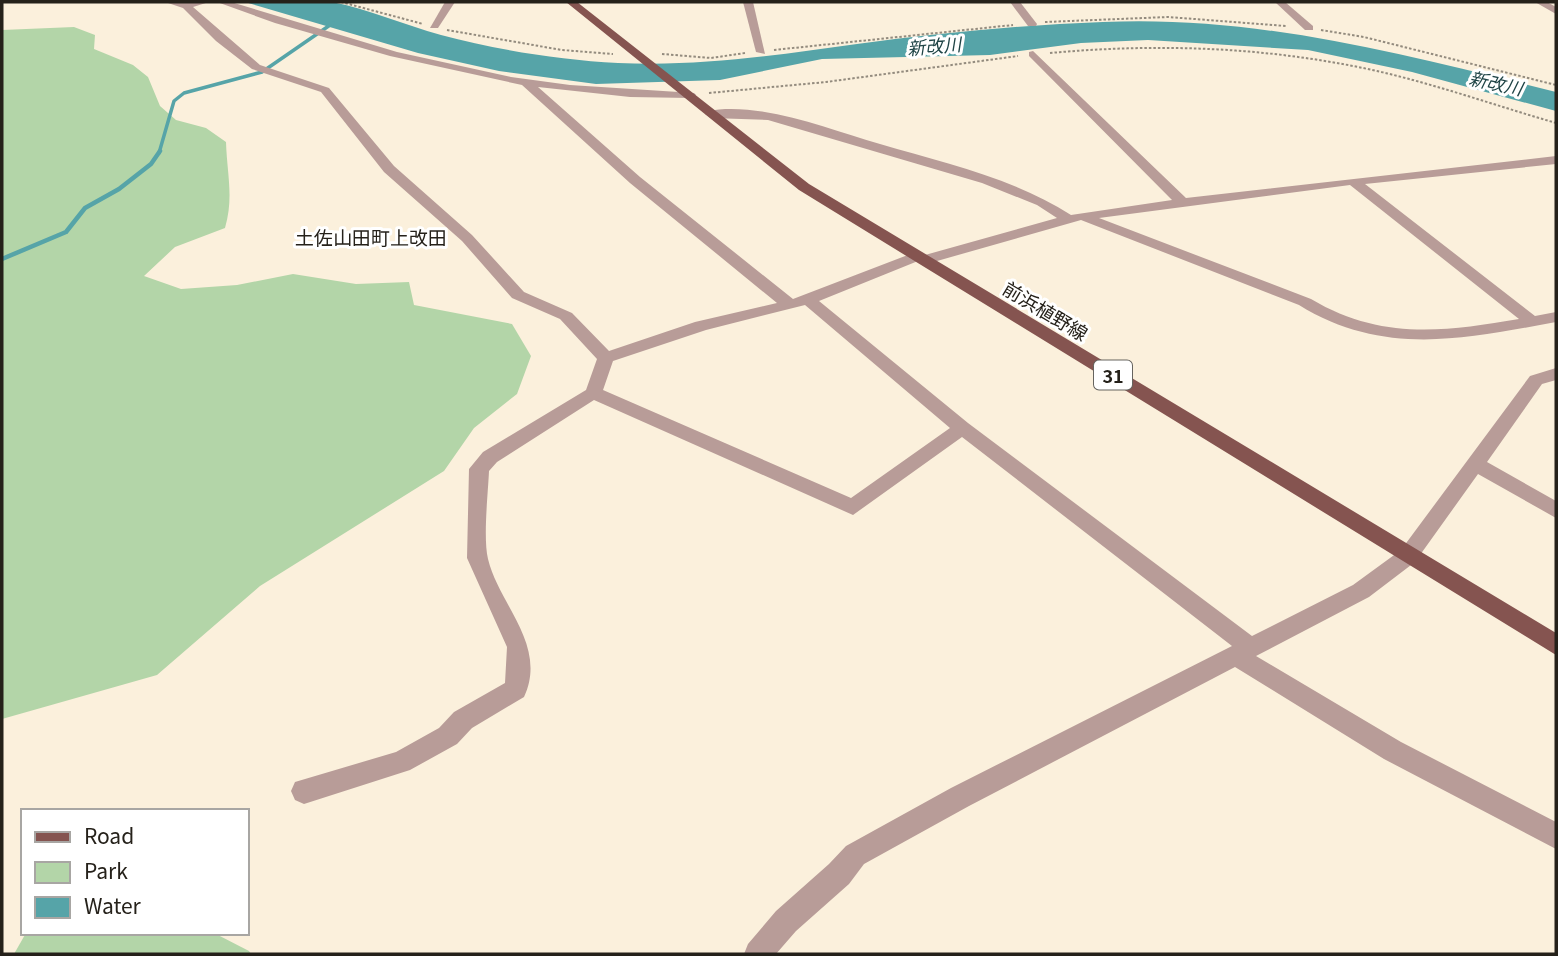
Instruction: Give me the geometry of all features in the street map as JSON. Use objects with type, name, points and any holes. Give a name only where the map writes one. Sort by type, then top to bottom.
[{"type":"main road","name":"前浜植野線","points":[[571,2],[804,187],[1556,645]]},
{"type":"street","points":[[170,2],[186,6],[204,2]]},
{"type":"street","points":[[222,2],[364,46],[525,82],[653,96],[685,93]]},
{"type":"street","points":[[434,26],[450,2]]},
{"type":"street","points":[[748,2],[761,52]]},
{"type":"street","points":[[1014,2],[1032,24]]},
{"type":"street","points":[[1280,2],[1309,28]]},
{"type":"street","points":[[1540,2],[1556,11]]},
{"type":"street","points":[[186,6],[219,39],[256,67],[324,90],[389,169],[467,238],[518,295],[566,316],[606,358]]},
{"type":"street","points":[[1033,54],[1182,202]]},
{"type":"street","points":[[525,82],[635,180],[789,304]]},
{"type":"street","points":[[711,114],[769,116],[988,180],[1074,218],[1305,302],[1323,316],[1342,325],[1380,334],[1461,333],[1556,317]]},
{"type":"street","points":[[606,358],[701,326],[808,300],[921,258],[1074,218],[1353,181],[1556,160]]},
{"type":"street","points":[[1353,181],[1532,321]]},
{"type":"street","points":[[808,300],[962,428],[1326,715],[1468,793],[1556,836]]},
{"type":"street","points":[[304,791],[401,762],[448,736],[463,720],[516,689],[518,647],[477,558],[479,469],[490,457],[593,393],[606,358]]},
{"type":"street","points":[[758,954],[786,921],[839,874],[855,855],[1361,591],[1408,556],[1536,380],[1556,374]]},
{"type":"street","points":[[593,393],[853,508],[962,428]]},
{"type":"street","points":[[1475,464],[1556,509]]},
{"type":"path","points":[[341,2],[434,26],[562,50],[711,58],[876,37],[1032,24],[1168,17],[1309,28],[1364,37],[1556,85]]},
{"type":"path","points":[[685,93],[826,82],[1033,54],[1131,47],[1181,47],[1292,56],[1354,66],[1556,123]]},
{"type":"green space","points":[[74,27],[95,35],[94,49],[133,65],[148,77],[160,106],[176,120],[206,128],[226,142],[230,196],[225,228],[175,247],[144,276],[181,289],[237,285],[293,274],[356,284],[409,282],[414,305],[512,324],[531,356],[517,394],[474,428],[444,471],[260,586],[157,675],[2,719],[2,30]]},
{"type":"green space","points":[[25,935],[218,935],[251,954],[14,954]]},
{"type":"water","name":"新改川","points":[[245,2],[332,2],[441,35],[506,50],[551,57],[648,64],[738,59],[918,36],[1042,25],[1161,21],[1218,25],[1332,40],[1556,92],[1556,111],[1412,72],[1308,50],[1148,40],[1081,43],[990,55],[822,59],[720,80],[596,84],[499,71],[418,53]]},
{"type":"waterway","points":[[159,152],[174,101],[184,93],[262,72],[333,23]]},
{"type":"waterway","points":[[2,259],[66,232],[85,208],[119,189],[151,164],[159,152]]},
{"type":"district","name":"土佐山田町上改田","points":[[371,236]]}]
